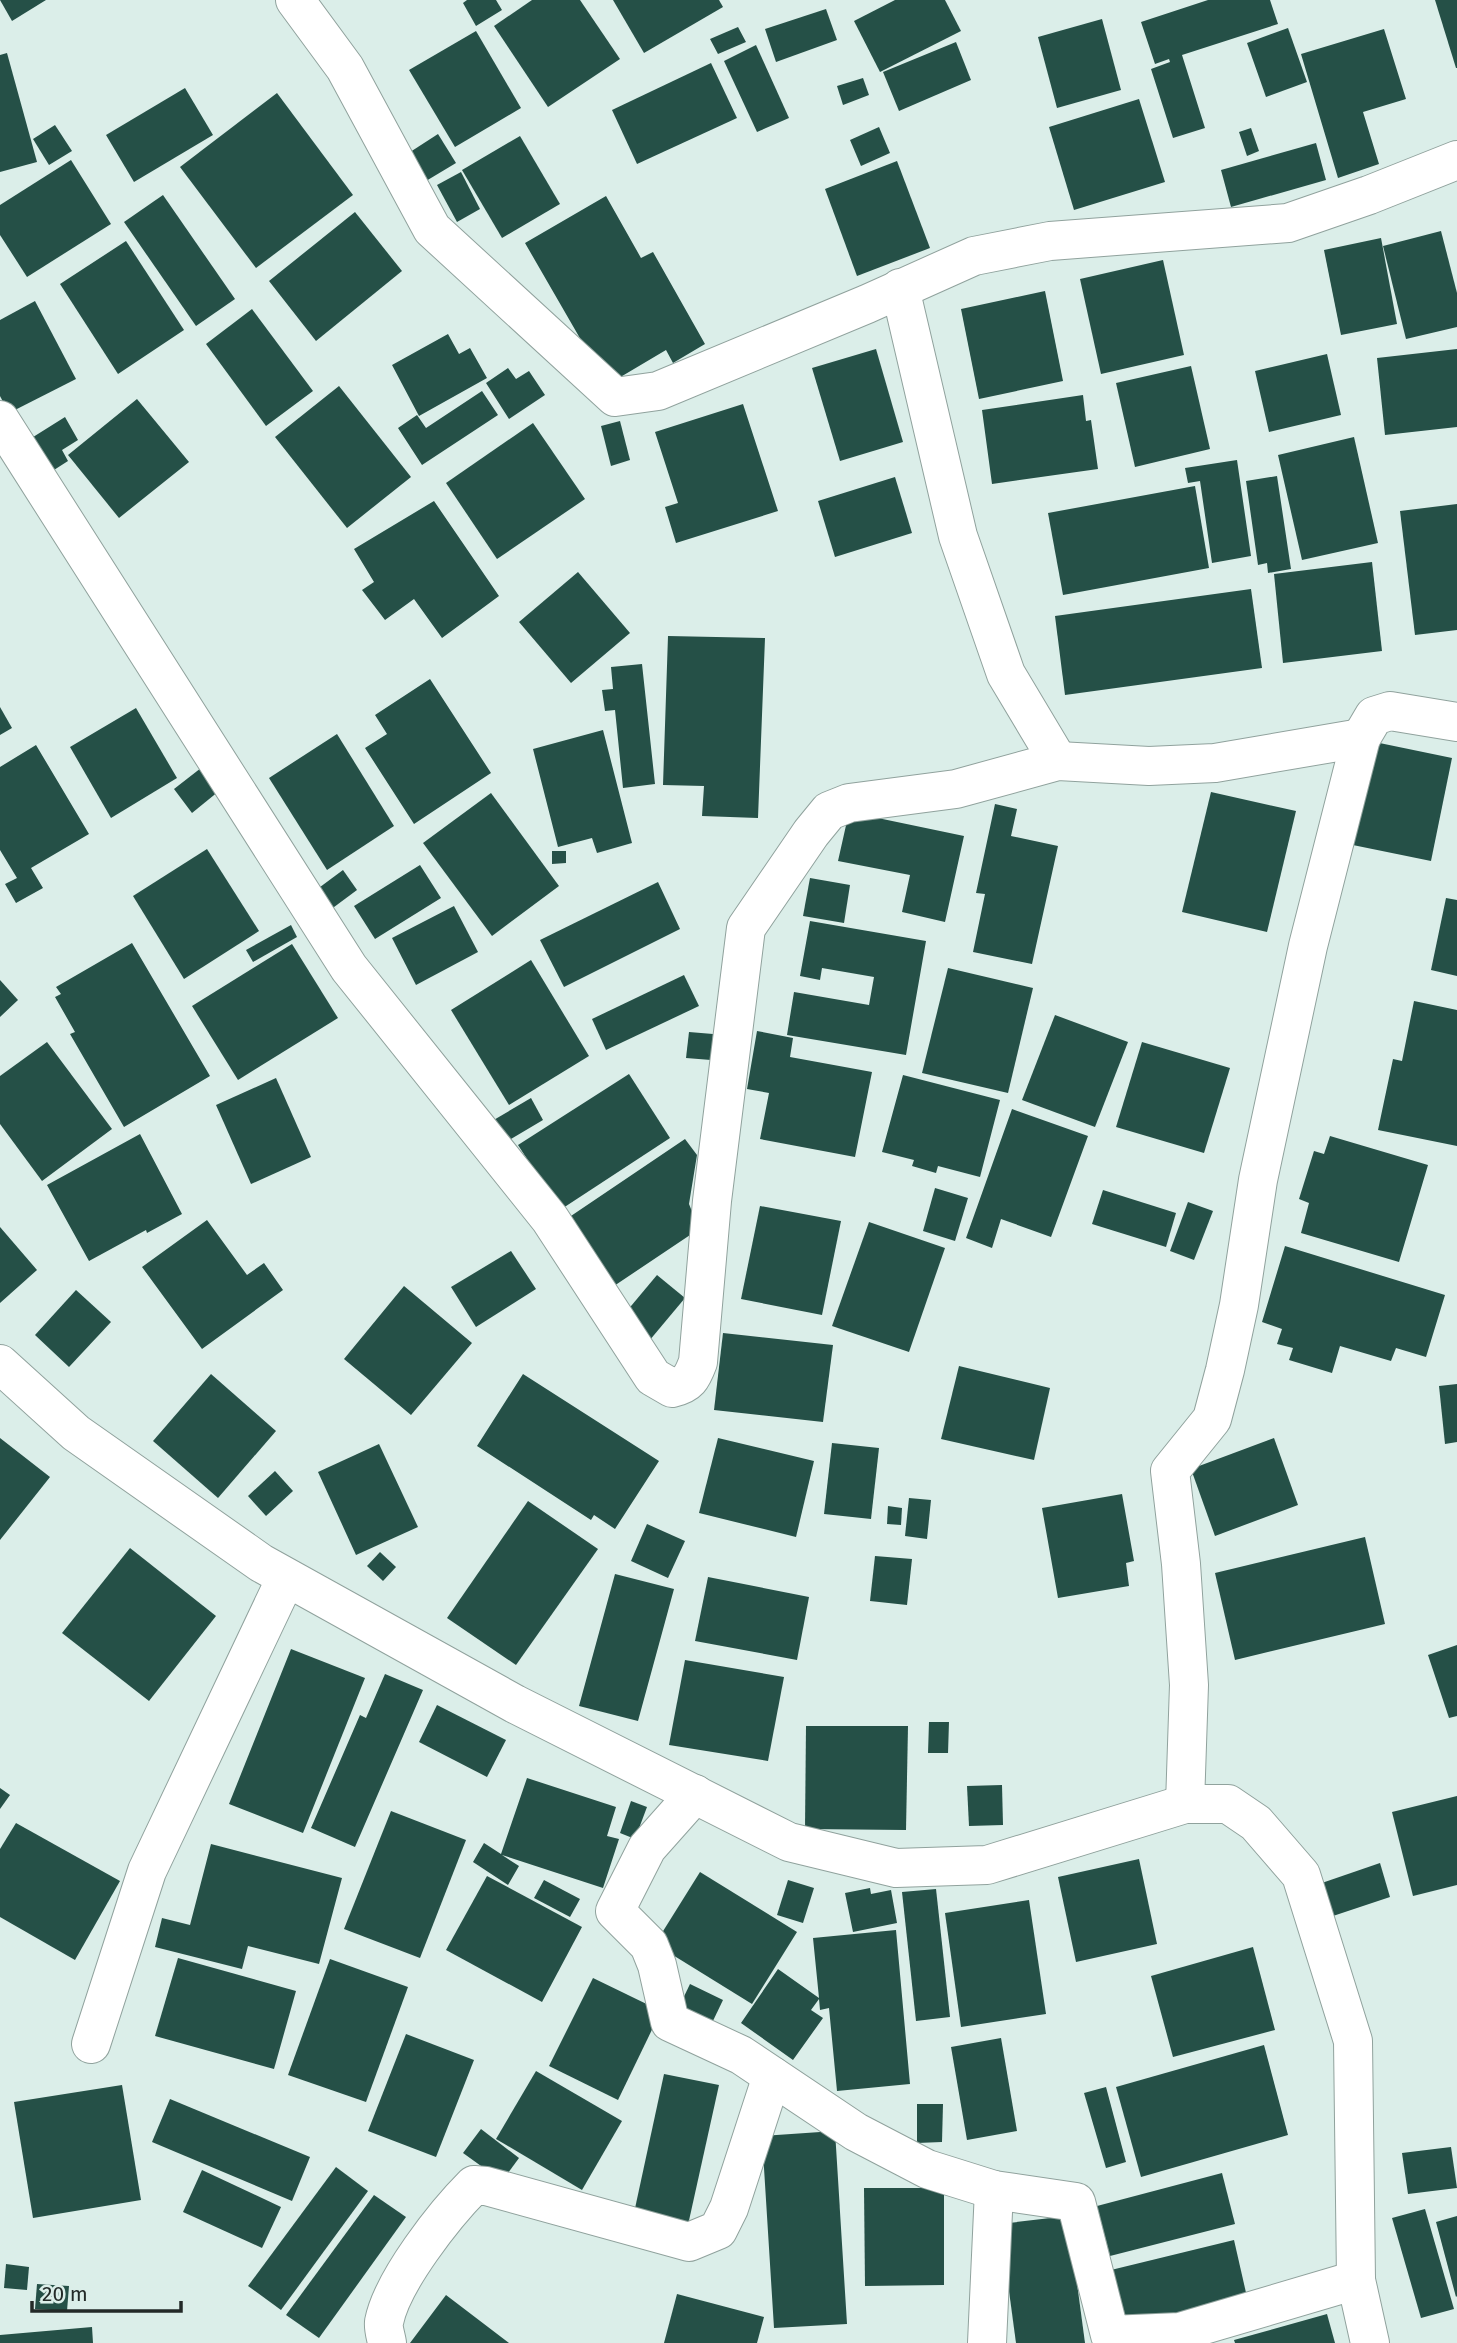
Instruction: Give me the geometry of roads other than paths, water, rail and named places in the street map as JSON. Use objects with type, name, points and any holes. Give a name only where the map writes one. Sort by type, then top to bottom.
[{"type":"street","points":[[295,0],[345,68],[432,229],[615,397],[658,391],[974,256],[1051,241],[1288,223],[1369,195],[1457,159]]},
{"type":"street","points":[[900,288],[958,536],[1006,674],[1058,761]]},
{"type":"street","points":[[0,421],[349,968],[550,1219],[653,1377],[672,1388],[685,1385],[692,1378],[698,1362],[712,1201],[746,928],[829,811],[849,803],[956,789],[1058,761],[1150,766],[1215,763],[1361,738]]},
{"type":"street","points":[[1185,1804],[1189,1685],[1181,1564],[1171,1471],[1212,1419],[1226,1370],[1258,1180],[1297,998],[1361,738],[1374,716],[1390,712],[1457,722]]},
{"type":"street","points":[[0,1364],[76,1433],[261,1563],[515,1704],[789,1842],[896,1868],[987,1866],[1185,1804],[1228,1804],[1256,1823],[1301,1875],[1353,2041],[1356,2280],[1370,2343]]},
{"type":"street","points":[[91,2044],[147,1871],[286,1578]]},
{"type":"street","points":[[695,1794],[648,1848],[615,1911],[649,1945],[657,1965],[670,2022],[741,2056],[856,2132],[927,2169],[994,2190],[1076,2202],[1110,2335],[1180,2332],[1356,2280]]},
{"type":"street","points":[[387,2343],[384,2323],[395,2294],[417,2255],[474,2185],[486,2186],[689,2242],[718,2230],[729,2208],[772,2076]]},
{"type":"street","points":[[987,2343],[994,2190]]}]
